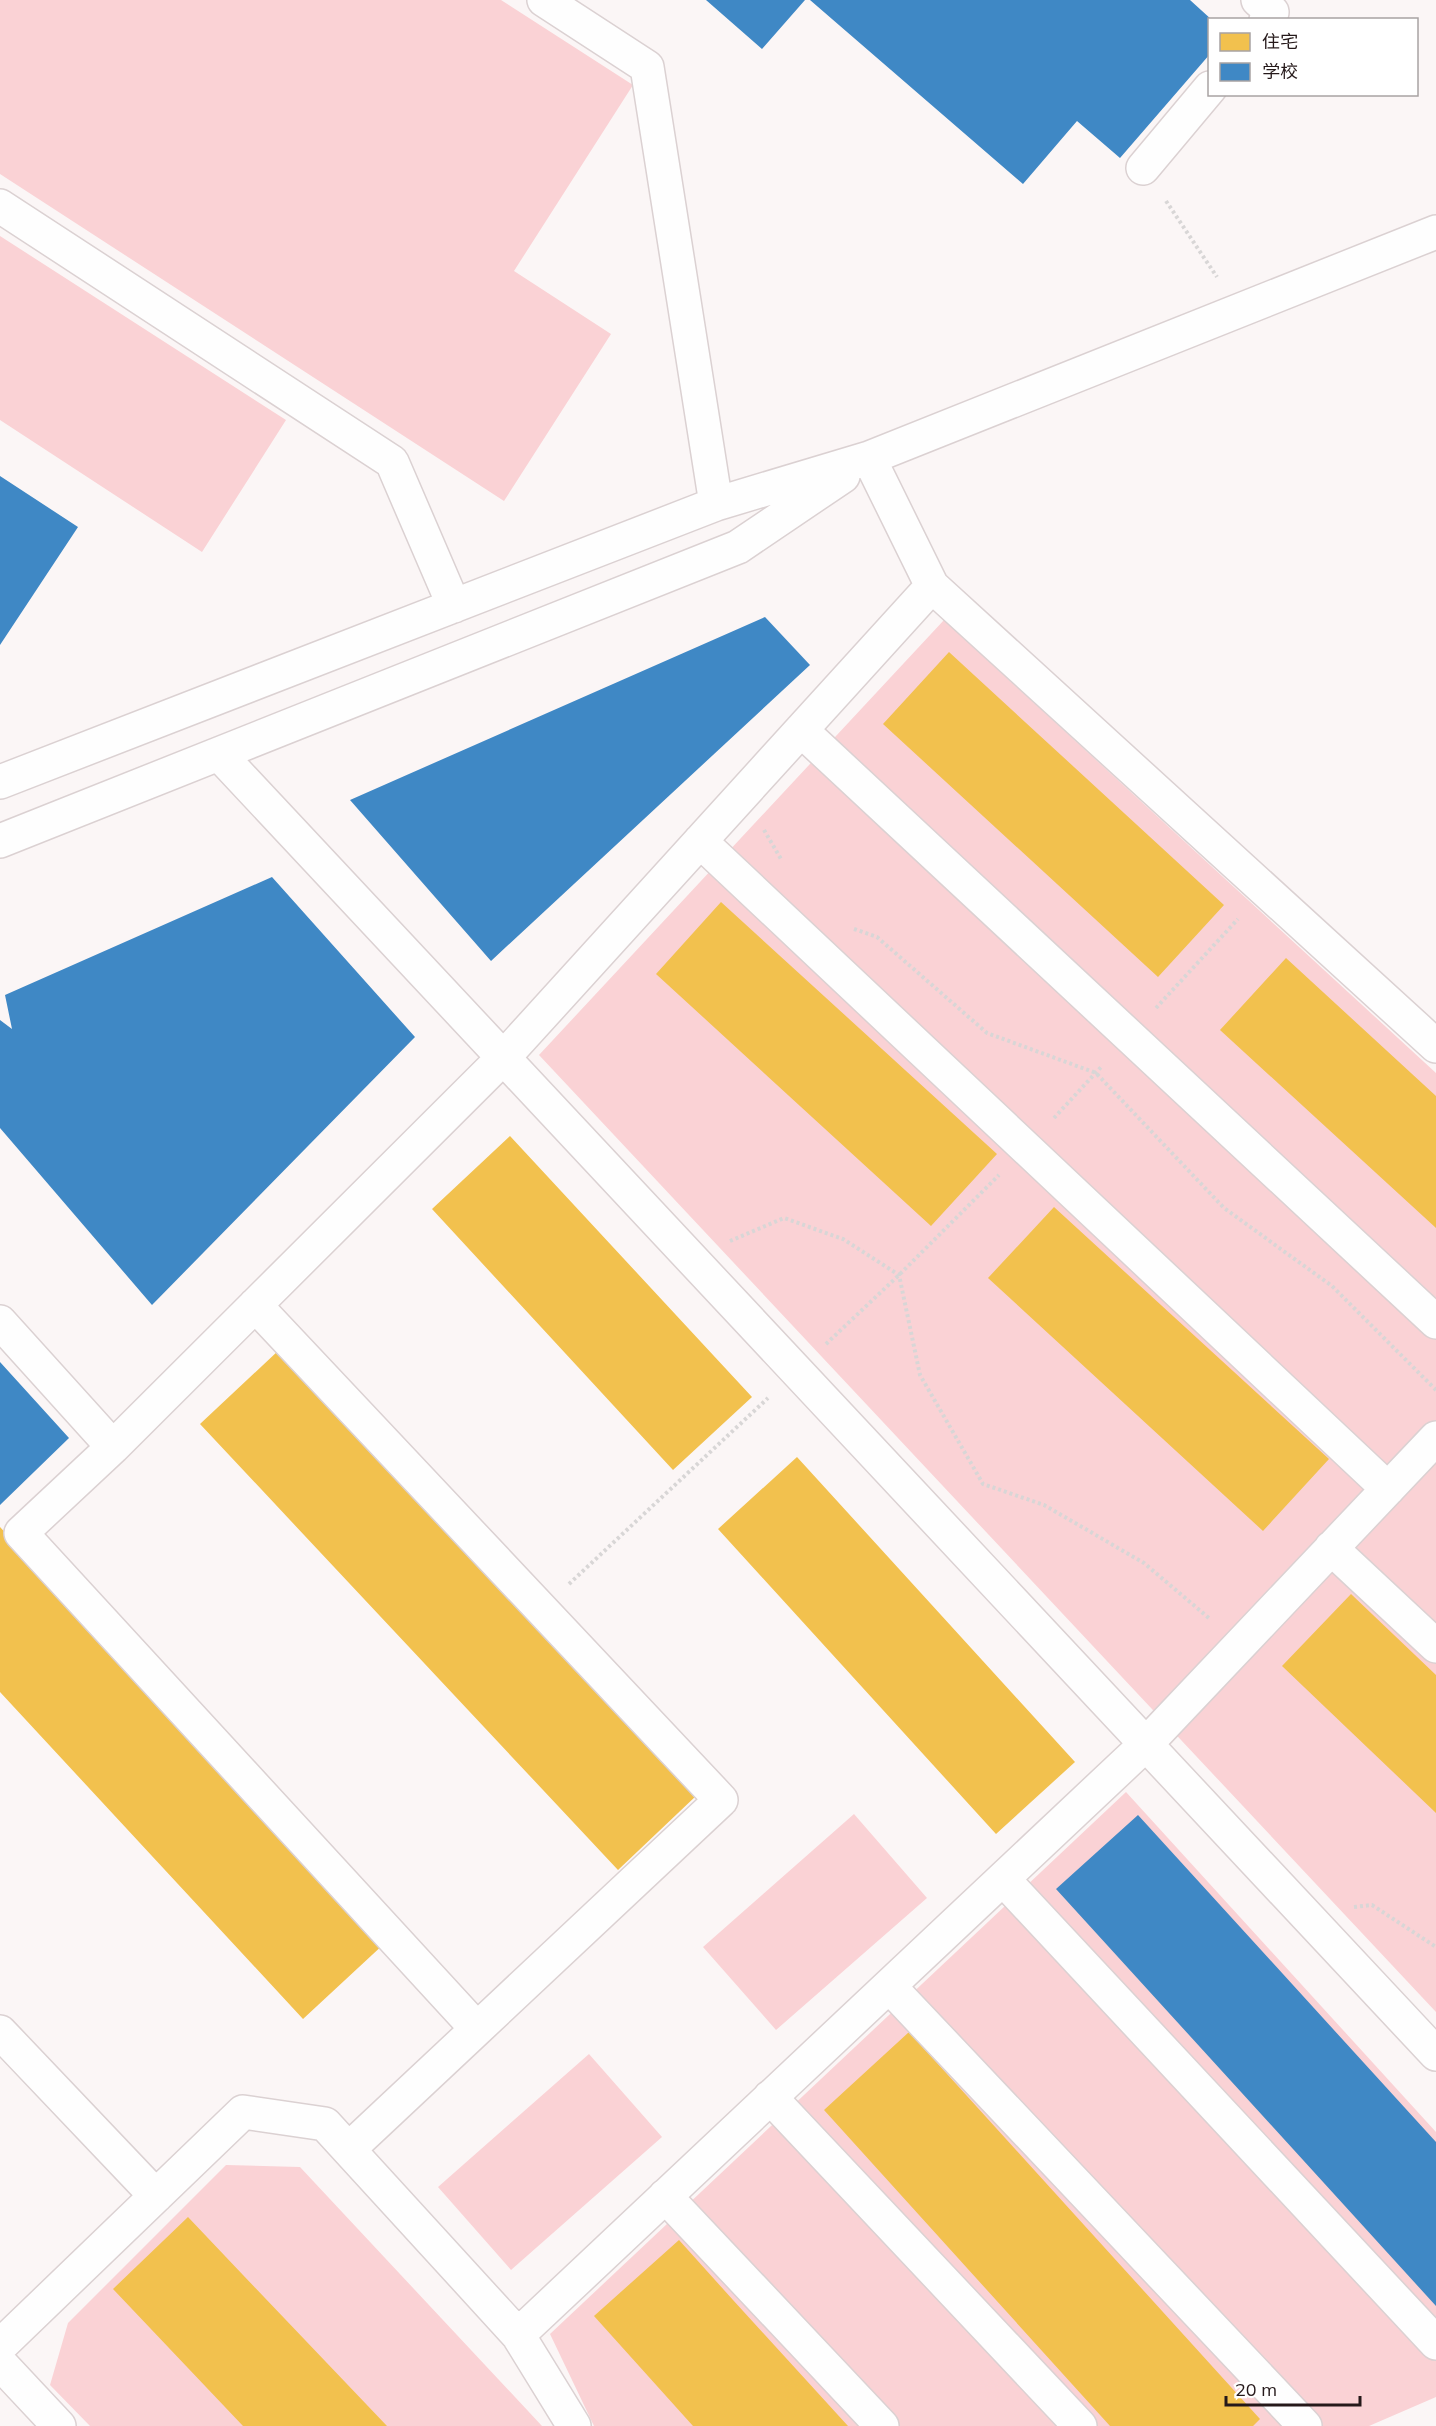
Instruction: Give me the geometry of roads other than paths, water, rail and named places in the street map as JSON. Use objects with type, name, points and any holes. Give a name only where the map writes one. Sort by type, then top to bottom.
[{"type":"street","points":[[544,0],[647,67],[716,504]]},
{"type":"street","points":[[1258,0],[1272,12],[1268,18]]},
{"type":"street","points":[[1143,168],[1208,89]]},
{"type":"street","points":[[0,206],[392,462],[454,606]]},
{"type":"street","points":[[0,782],[716,504],[869,458],[1436,232]]},
{"type":"street","points":[[869,458],[932,586],[1436,1046]]},
{"type":"street","points":[[0,841],[738,547],[869,458]]},
{"type":"street","points":[[477,2029],[21,1533],[113,1447],[504,1057],[932,586]]},
{"type":"street","points":[[801,730],[1436,1322]]},
{"type":"street","points":[[219,754],[1436,2054]]},
{"type":"street","points":[[700,841],[1388,1489]]},
{"type":"street","points":[[255,1305],[721,1800],[349,2149]]},
{"type":"street","points":[[0,1322],[113,1447]]},
{"type":"street","points":[[518,2335],[1147,1743],[1436,1438]]},
{"type":"street","points":[[1331,1548],[1436,1646]]},
{"type":"street","points":[[1003,1878],[1436,2343]]},
{"type":"street","points":[[889,1986],[1305,2426]]},
{"type":"street","points":[[0,2032],[156,2196]]},
{"type":"street","points":[[770,2097],[1080,2426]]},
{"type":"street","points":[[0,2346],[243,2112],[326,2124],[518,2335],[574,2426]]},
{"type":"street","points":[[665,2196],[882,2426]]},
{"type":"street","points":[[0,2363],[59,2426]]}]
